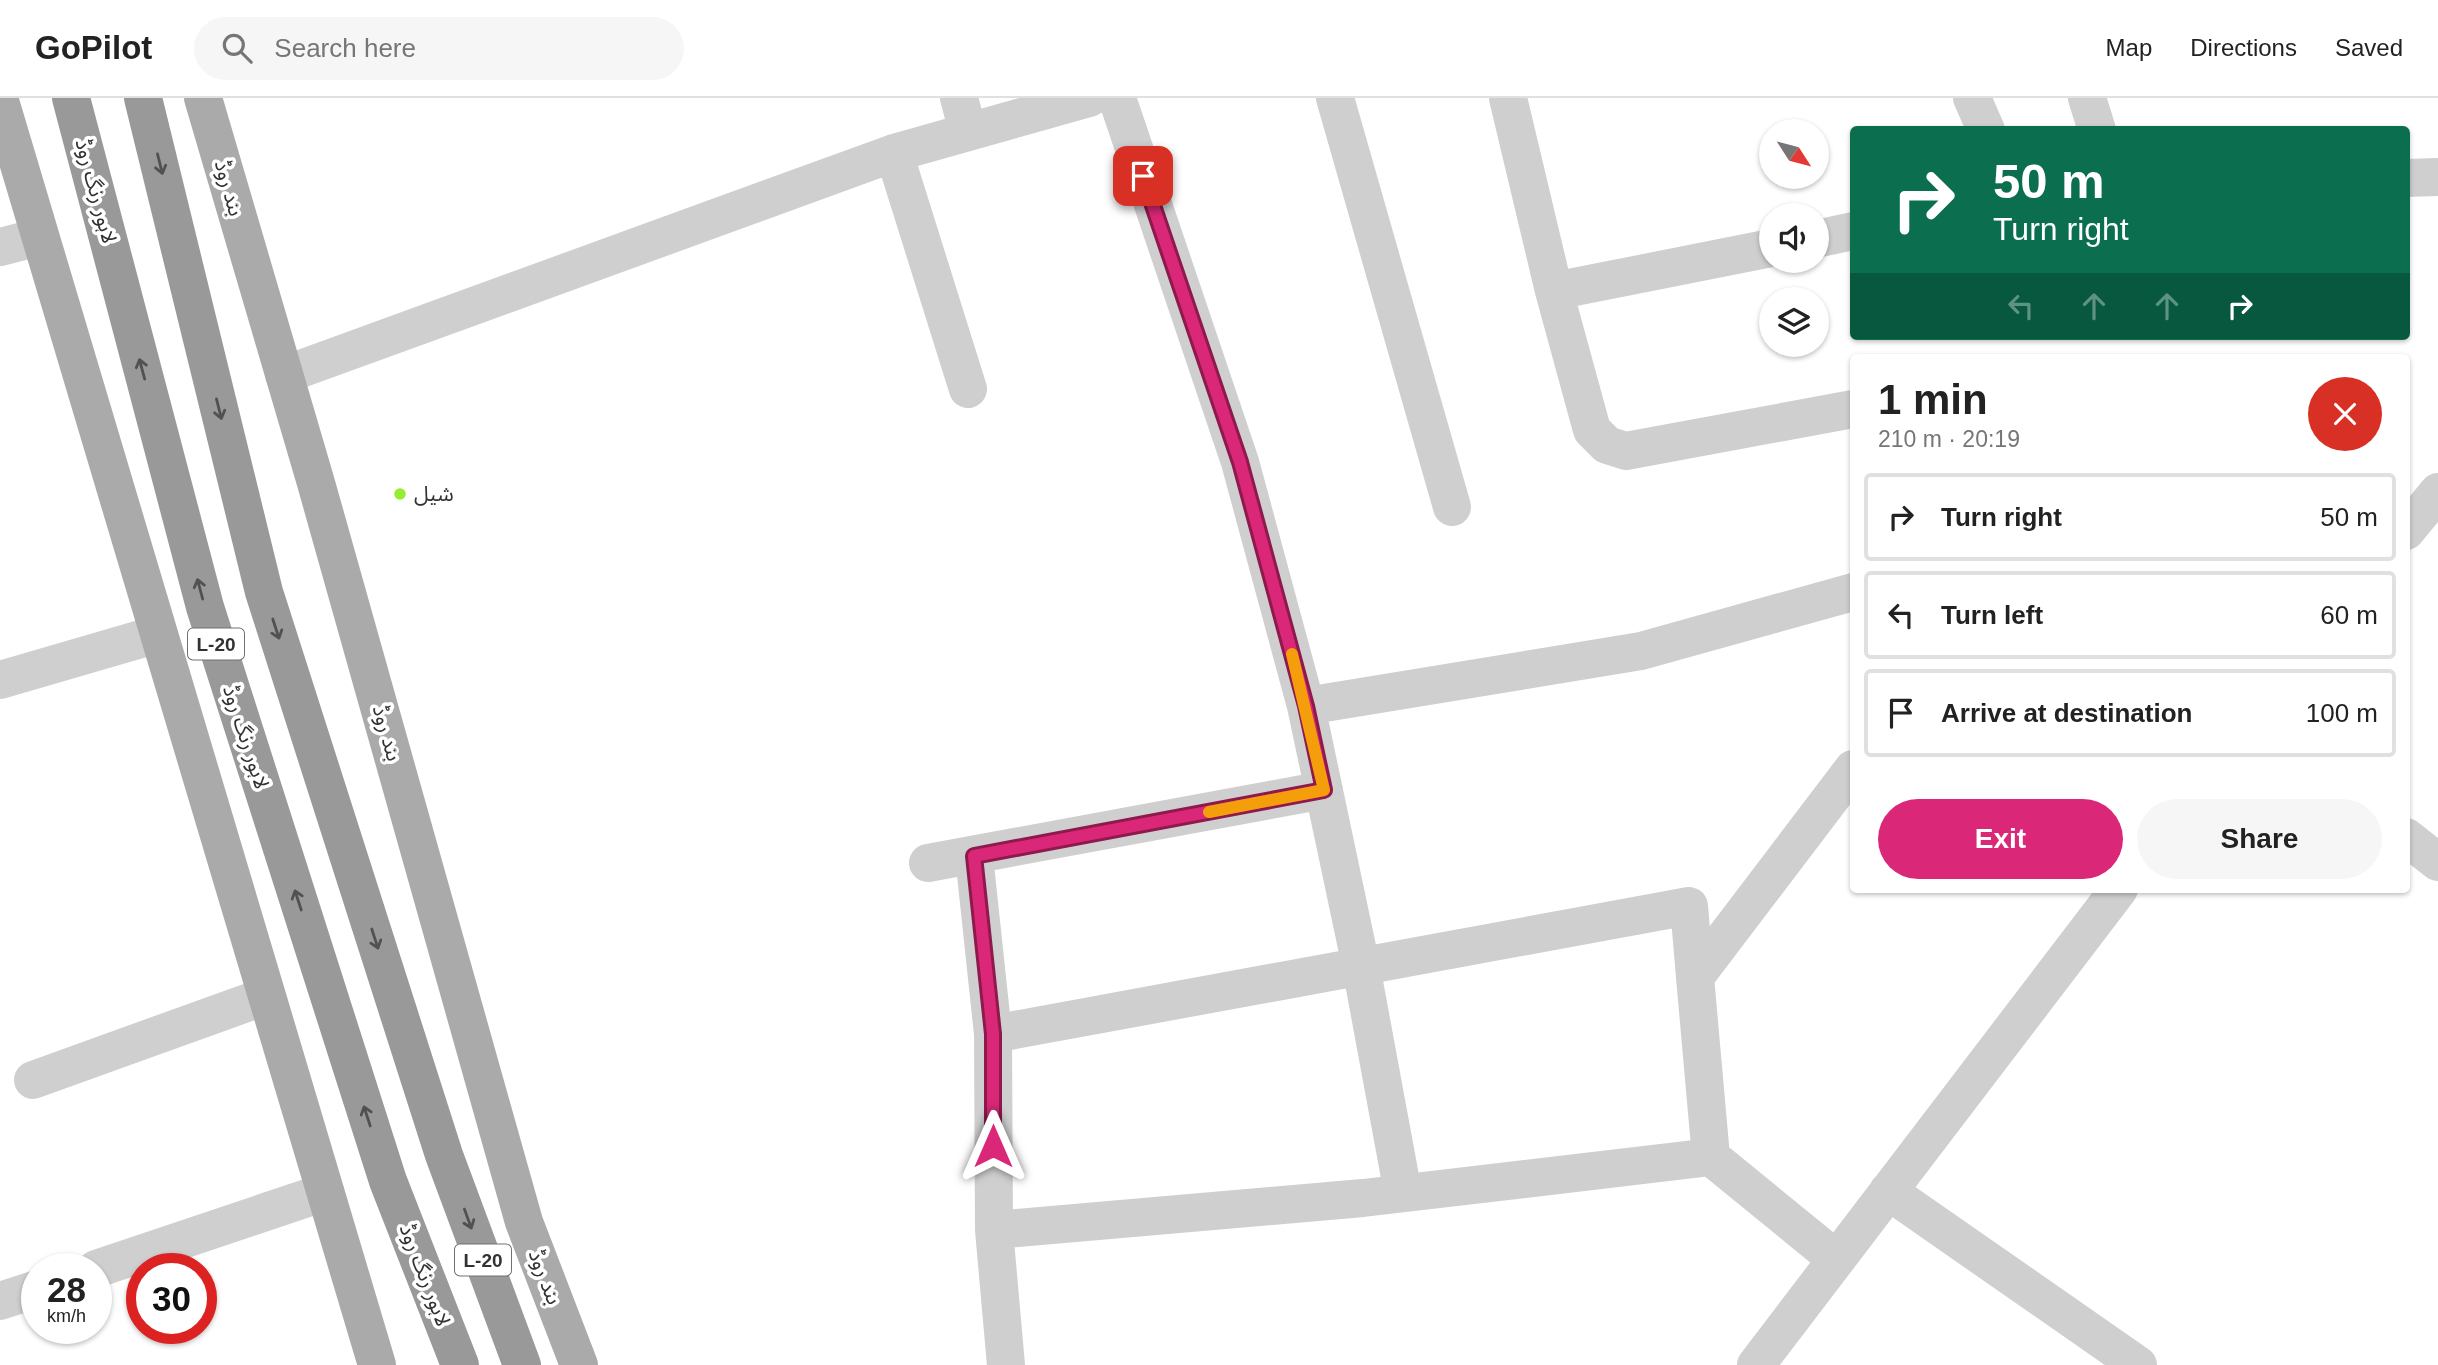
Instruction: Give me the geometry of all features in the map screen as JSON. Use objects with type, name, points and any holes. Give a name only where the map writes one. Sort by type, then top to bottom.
[{"type":"highway","name":"لاہور رنگ روڈ","points":[[71,98],[205,607],[388,1181],[460,1365]]},
{"type":"highway","name":"L-20","points":[[144,98],[264,592],[444,1155],[522,1365]]},
{"type":"main road","name":"بند روڈ","points":[[203,98],[285,374],[524,1222],[579,1365]]},
{"type":"main road","points":[[0,100],[377,1365]]},
{"type":"street","points":[[285,374],[894,153],[964,115],[1088,98]]},
{"type":"street","points":[[1117,98],[1240,462],[1306,706],[1361,966],[1402,1193]]},
{"type":"street","points":[[1335,98],[1452,507]]},
{"type":"street","points":[[1508,98],[1592,430],[1607,445],[1626,451],[1850,410]]},
{"type":"street","points":[[1972,98],[1984,126]]},
{"type":"street","points":[[2087,98],[2096,126]]},
{"type":"street","points":[[894,153],[968,389]]},
{"type":"street","points":[[2410,178],[2438,177]]},
{"type":"street","points":[[1829,237],[1850,233]]},
{"type":"street","points":[[0,247],[39,237]]},
{"type":"street","points":[[1555,291],[1759,250]]},
{"type":"street","points":[[2410,526],[2438,492]]},
{"type":"street","points":[[1306,706],[1641,651],[1850,593]]},
{"type":"street","points":[[0,680],[158,634]]},
{"type":"street","points":[[1695,977],[1850,773]]},
{"type":"street","points":[[928,863],[1324,790]]},
{"type":"street","points":[[2410,840],[2438,862]]},
{"type":"street","points":[[974,856],[993,1034],[994,1230],[1006,1365]]},
{"type":"street","points":[[1756,1365],[2116,893]]},
{"type":"street","points":[[993,1034],[1689,906],[1711,1157],[1836,1259]]},
{"type":"street","points":[[33,1080],[266,996]]},
{"type":"street","points":[[994,1230],[1402,1193],[1711,1157]]},
{"type":"street","points":[[1888,1191],[2137,1365]]},
{"type":"street","points":[[112,1264],[325,1192]]},
{"type":"street","points":[[0,1301],[21,1294]]},
{"type":"slow traffic","points":[[1209,812],[1324,790],[1292,654]]},
{"type":"place","name":"شیل","points":[[400,494]]},
{"type":"route","points":[[993,1146],[993,1034],[974,856],[1324,790],[1306,706],[1240,462],[1143,176]]}]
